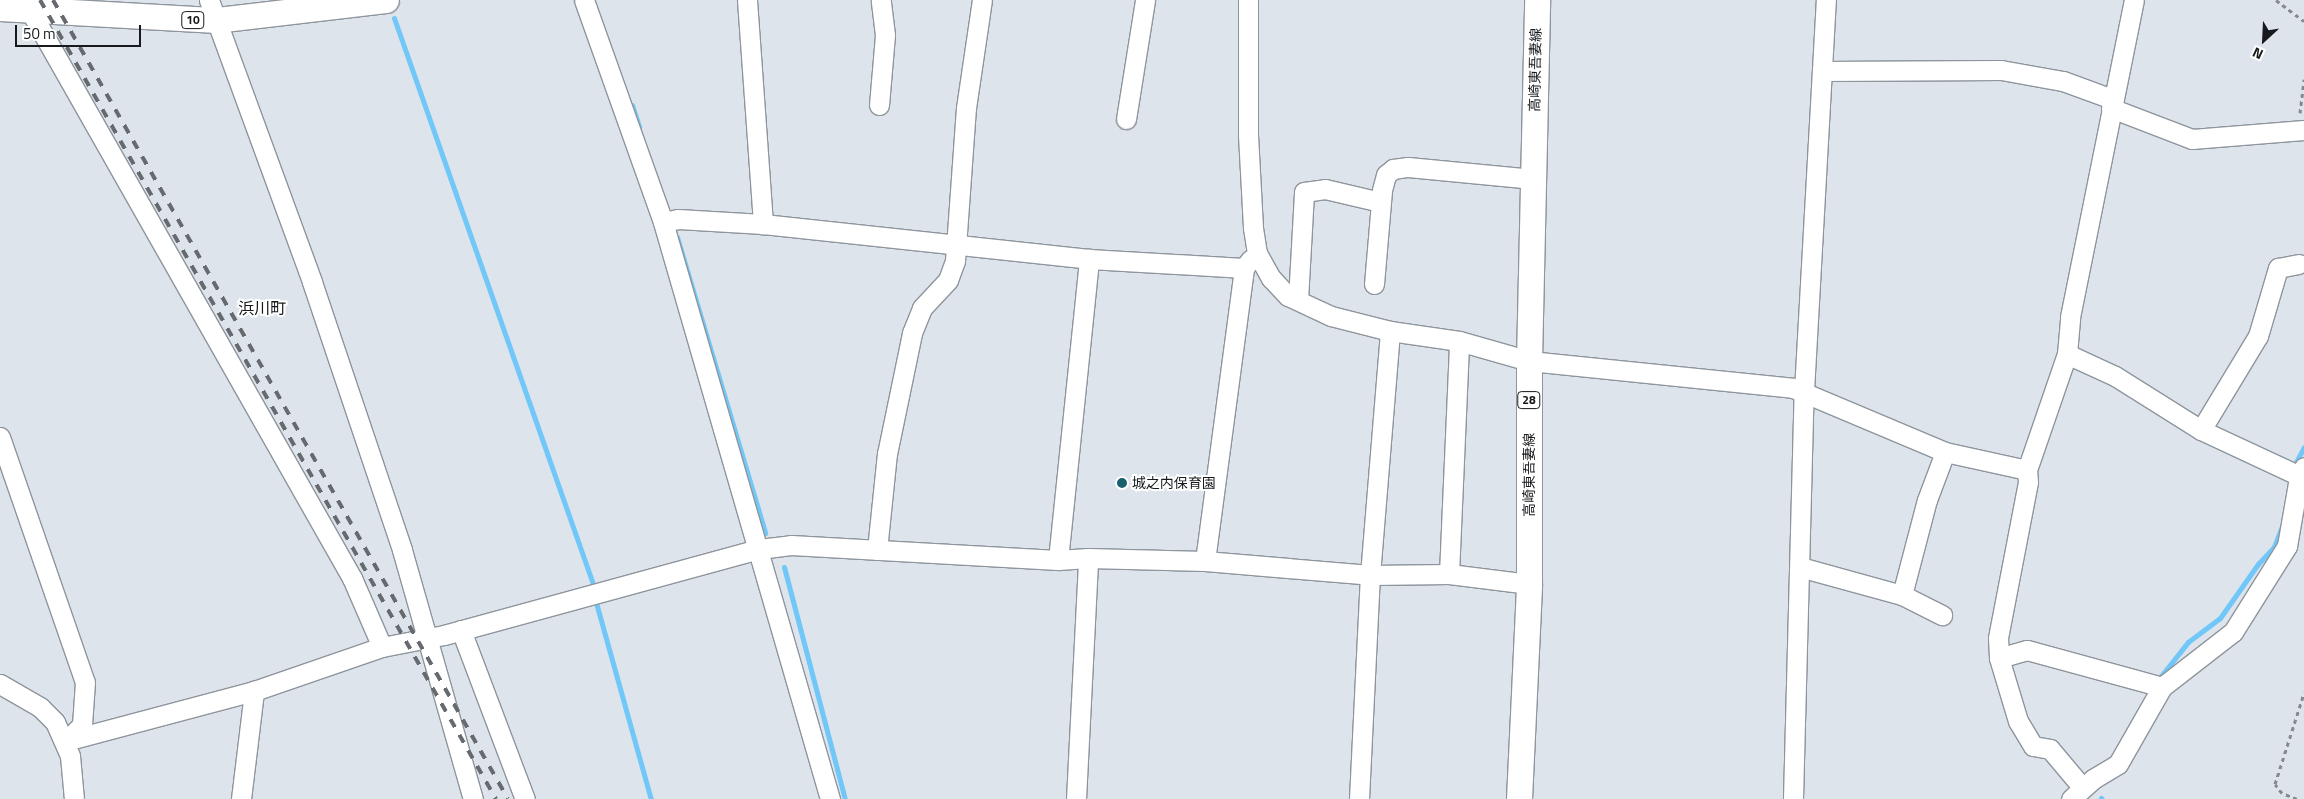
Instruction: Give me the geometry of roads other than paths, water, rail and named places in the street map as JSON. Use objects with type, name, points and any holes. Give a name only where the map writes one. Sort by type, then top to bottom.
[{"type":"main road","name":"10","points":[[0,8],[27,5],[213,10],[386,0]]},
{"type":"main road","name":"高崎東吾妻線","points":[[1520,799],[1529,584],[1528,361],[1537,0]]},
{"type":"street","points":[[584,0],[663,222],[830,799]]},
{"type":"street","points":[[747,0],[763,224]]},
{"type":"street","points":[[879,105],[885,36],[880,0]]},
{"type":"street","points":[[877,550],[887,454],[912,333],[922,308],[948,280],[957,247],[966,108],[982,0]]},
{"type":"street","points":[[1126,119],[1145,0]]},
{"type":"street","points":[[1248,0],[1248,135],[1257,253],[1270,278],[1288,296],[1331,316],[1390,331],[1459,341],[1528,361],[1804,391],[1945,452],[2027,470]]},
{"type":"street","points":[[1793,799],[1804,391],[1826,0]]},
{"type":"street","points":[[2067,354],[2115,376],[2201,430],[2302,474],[2287,546],[2233,632],[2211,652],[2162,687],[2118,764],[2076,793],[2050,749],[2033,746],[2018,721],[2000,658],[1998,638],[2028,482],[2027,470],[2067,354],[2070,317],[2134,0]]},
{"type":"street","points":[[27,5],[352,578],[382,646]]},
{"type":"street","points":[[213,10],[312,282],[402,550],[473,799]]},
{"type":"street","points":[[1822,70],[2001,70],[2064,81],[2192,139],[2301,129]]},
{"type":"street","points":[[1374,284],[1381,202],[1386,175],[1393,169],[1408,167],[1533,179]]},
{"type":"street","points":[[1298,300],[1304,192],[1325,189],[1381,202]]},
{"type":"street","points":[[663,222],[678,219],[763,224],[957,247],[1089,259],[1244,268]]},
{"type":"street","points":[[1204,561],[1244,268],[1257,253]]},
{"type":"street","points":[[1058,560],[1089,259]]},
{"type":"street","points":[[2201,430],[2258,336],[2278,268],[2299,264]]},
{"type":"street","points":[[1359,799],[1370,575],[1390,331]]},
{"type":"street","points":[[1449,574],[1459,341]]},
{"type":"street","points":[[0,437],[85,682],[82,725],[66,741]]},
{"type":"street","points":[[1902,595],[1927,500],[1945,452]]},
{"type":"street","points":[[66,741],[254,691],[382,646],[461,630],[759,549],[791,545],[1058,560],[1088,558],[1204,561],[1370,575],[1449,574],[1529,584]]},
{"type":"street","points":[[1076,799],[1088,558]]},
{"type":"street","points":[[1800,567],[1902,595],[1942,615]]},
{"type":"street","points":[[461,630],[525,799]]},
{"type":"street","points":[[2000,658],[2027,650],[2162,687]]},
{"type":"street","points":[[0,684],[40,707],[55,722],[66,741],[74,799]]},
{"type":"street","points":[[241,799],[254,691]]},
{"type":"waterway","points":[[394,18],[593,584]]},
{"type":"waterway","points":[[632,105],[639,127]]},
{"type":"waterway","points":[[677,237],[765,533]]},
{"type":"waterway","points":[[2295,464],[2304,447]]},
{"type":"waterway","points":[[2157,681],[2188,642],[2220,618],[2258,564],[2274,547],[2282,526]]},
{"type":"waterway","points":[[784,567],[845,799]]},
{"type":"waterway","points":[[595,599],[651,799]]},
{"type":"railway","points":[[40,0],[496,799]]},
{"type":"railway","points":[[53,0],[508,799]]},
{"type":"place","name":"城之内保育園","points":[[1122,483]]},
{"type":"district","name":"浜川町","points":[[262,308]]}]
